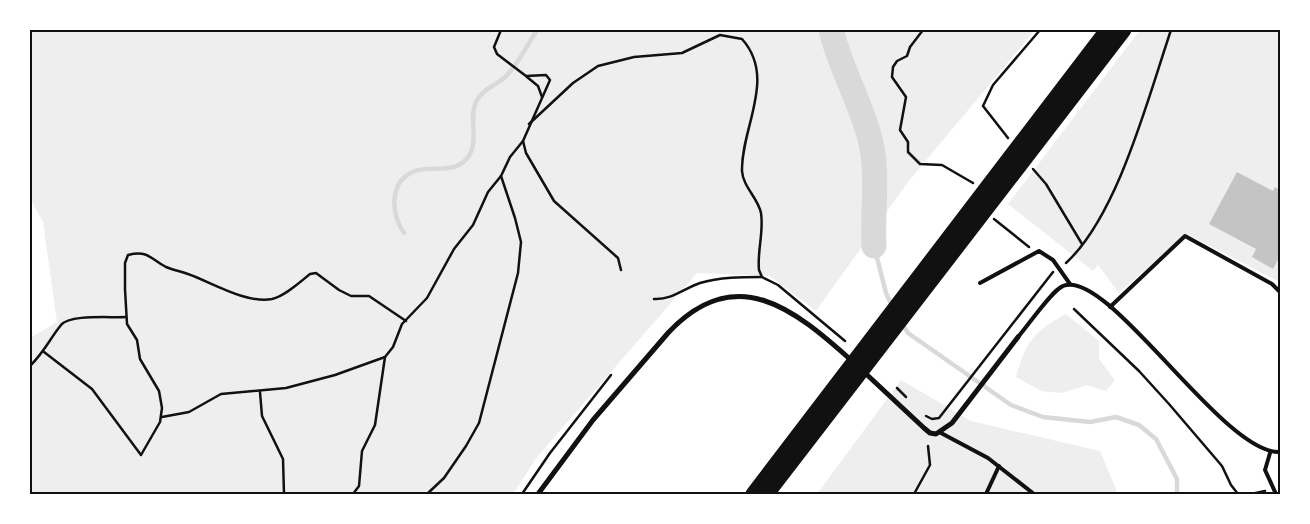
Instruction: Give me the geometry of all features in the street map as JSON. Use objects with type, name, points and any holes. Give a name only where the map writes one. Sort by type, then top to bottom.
[{"type":"highway","points":[[1094,59],[1108,30]]},
{"type":"highway","points":[[767,494],[811,429],[1094,59],[1124,30]]},
{"type":"highway","points":[[753,494],[811,429]]},
{"type":"street","points":[[538,494],[593,420],[679,321],[707,303],[733,296],[767,300],[787,309],[815,328],[930,433],[941,433],[952,423],[1018,337]]},
{"type":"lane","points":[[1110,307],[1186,236],[1272,284],[1280,292]]},
{"type":"lane","points":[[980,283],[1039,251],[1053,260],[1070,284]]},
{"type":"lane","points":[[1018,337],[1057,289],[1070,284],[1079,285],[1110,307],[1238,434],[1270,453],[1280,452]]},
{"type":"lane","points":[[941,433],[999,466],[1034,494]]},
{"type":"lane","points":[[1270,453],[1265,470],[1276,494]]},
{"type":"lane","points":[[986,494],[999,466]]},
{"type":"lane","points":[[1273,489],[1280,491]]},
{"type":"path","points":[[500,30],[494,49],[538,86],[542,97]]},
{"type":"path","points":[[924,30],[910,47],[907,56],[893,67],[892,77],[906,97],[900,130],[908,142],[908,152],[920,164],[942,165],[978,186]]},
{"type":"path","points":[[925,415],[932,421],[939,418],[1008,329],[1058,268],[1074,255],[1101,219],[1132,146],[1171,30]]},
{"type":"path","points":[[529,124],[573,83],[598,66],[634,57],[682,53],[720,35],[742,39],[752,54],[759,79],[742,159],[745,182],[757,202],[761,216],[759,264],[762,277]]},
{"type":"path","points":[[353,494],[359,486],[362,451],[375,425],[385,357],[393,347],[406,320],[427,298],[454,249],[473,226],[488,192],[501,176],[510,157],[523,141],[529,124],[549,86],[550,78],[546,75],[525,75]]},
{"type":"path","points":[[523,141],[526,153],[554,201],[618,258],[621,270]]},
{"type":"path","points":[[427,494],[444,478],[479,423],[518,272],[521,242],[501,176]]},
{"type":"path","points":[[991,212],[995,221],[1036,252]]},
{"type":"path","points":[[44,352],[92,389],[140,456],[162,417],[162,399],[152,377],[140,359],[136,340],[126,317],[126,263],[128,255],[138,253],[150,255],[159,264],[171,269],[224,290],[258,299],[273,299],[310,274],[316,273],[350,296],[369,296],[406,320]]},
{"type":"path","points":[[654,299],[666,300],[702,282],[740,277],[762,277],[778,285],[846,342]]},
{"type":"path","points":[[1074,309],[1139,371],[1173,409],[1222,466],[1231,485],[1238,494]]},
{"type":"path","points":[[30,366],[44,352],[62,324],[70,318],[126,317]]},
{"type":"path","points":[[162,417],[189,412],[221,394],[260,392],[315,380],[385,357]]},
{"type":"path","points":[[522,494],[550,453],[612,375]]},
{"type":"path","points":[[893,384],[911,402]]},
{"type":"path","points":[[260,392],[262,416],[283,459],[284,494]]},
{"type":"path","points":[[914,494],[930,465],[928,446]]},
{"type":"path","points":[[1251,494],[1273,489]]},
{"type":"shaded area","points":[[30,30],[1035,30],[908,182],[816,311],[770,276],[697,273],[537,457],[513,494],[30,494],[30,338],[57,322],[43,222],[30,198]]},
{"type":"shaded area","points":[[1140,30],[1280,30],[1280,282],[1186,234],[1119,293],[1098,265],[1093,271],[1008,204]]},
{"type":"shaded area","points":[[1066,314],[1099,341],[1099,359],[1115,380],[1106,391],[1087,385],[1062,393],[1041,391],[1016,377],[1023,355],[1032,339],[1055,320]]},
{"type":"shaded area","points":[[901,380],[971,421],[1100,451],[1118,494],[817,494]]},
{"type":"building","points":[[1237,172],[1273,191],[1275,187],[1280,190],[1280,256],[1273,269],[1252,257],[1256,249],[1209,224]]},
{"type":"waterway","points":[[404,233],[396,217],[394,199],[400,182],[406,176],[421,169],[450,168],[463,163],[468,157],[473,144],[473,116],[476,102],[485,91],[510,72],[537,30]]},
{"type":"waterway","points":[[831,30],[866,125],[873,152],[875,179],[874,246]]},
{"type":"waterway","points":[[874,246],[886,293],[892,306]]},
{"type":"waterway","points":[[902,324],[908,333],[1011,405],[1043,417],[1090,422],[1116,417],[1139,425],[1156,439],[1177,479],[1177,494]]}]
